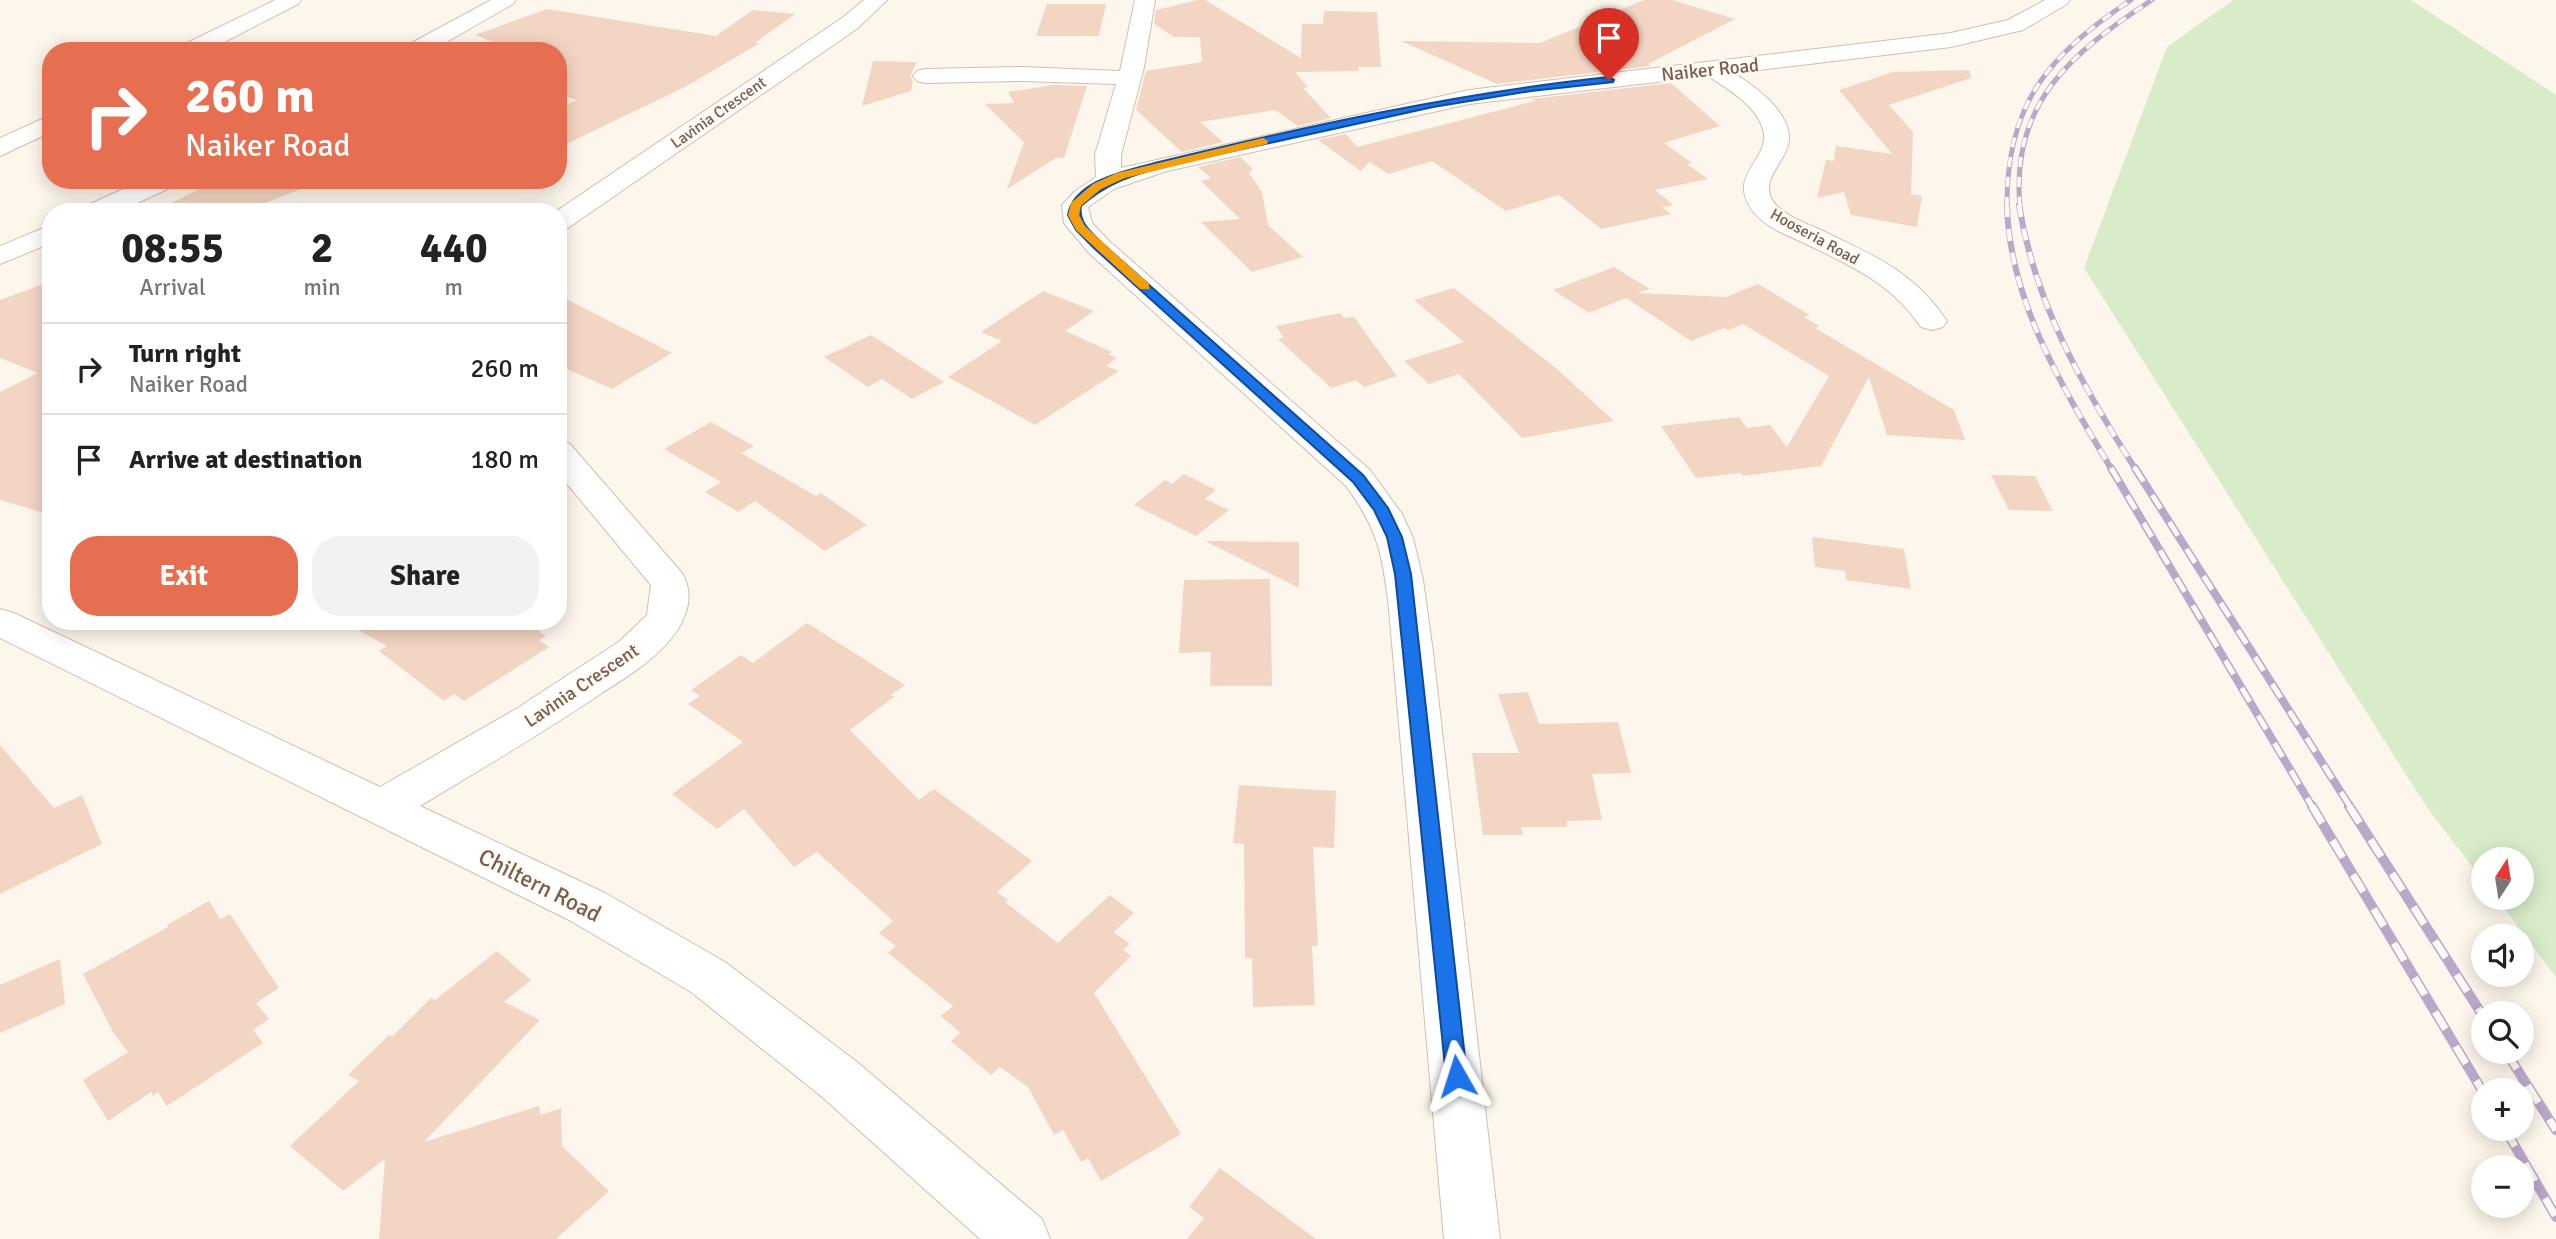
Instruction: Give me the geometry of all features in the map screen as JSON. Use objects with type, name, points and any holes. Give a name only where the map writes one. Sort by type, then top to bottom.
[{"type":"street","points":[[207,42],[291,0]]},
{"type":"street","points":[[430,42],[506,0]]},
{"type":"street","name":"Lavinia Crescent","points":[[567,216],[850,23],[877,0]]},
{"type":"street","points":[[1109,181],[1108,155],[1130,78],[1145,0]]},
{"type":"street","name":"Naiker Road","points":[[1472,1239],[1413,652],[1403,574],[1395,537],[1381,508],[1358,478],[1080,228],[1074,215],[1075,205],[1083,196],[1109,181],[1163,164],[1446,101],[1531,88],[1713,69],[1974,36],[2015,25],[2060,0]]},
{"type":"street","name":"Hooseria Road","points":[[1713,69],[1739,86],[1755,102],[1771,120],[1777,134],[1775,147],[1761,166],[1757,181],[1757,195],[1764,207],[1784,222],[1894,279],[1918,299],[1932,321]]},
{"type":"street","points":[[925,76],[1021,74],[1130,78]]},
{"type":"street","points":[[0,148],[42,127]]},
{"type":"street","points":[[115,203],[146,189]]},
{"type":"street","points":[[0,256],[42,237]]},
{"type":"street","name":"Lavinia Crescent","points":[[382,807],[538,715],[623,660],[646,642],[664,621],[671,600],[669,582],[567,463]]},
{"type":"street","name":"Chiltern Road","points":[[0,622],[588,907],[708,977],[839,1080],[1022,1239]]},
{"type":"green space","points":[[2233,0],[2411,0],[2556,95],[2556,977],[2534,948],[2534,924],[2516,924],[2505,910],[2534,910],[2534,847],[2471,847],[2471,865],[2426,806],[2084,268],[2167,47]]},
{"type":"building","points":[[1205,0],[1301,58],[1302,24],[1323,24],[1324,11],[1377,12],[1381,67],[1358,67],[1359,71],[1295,72],[1308,87],[1303,88],[1331,118],[1298,126],[1275,110],[1200,122],[1223,142],[1182,152],[1136,110],[1146,71],[1202,62],[1200,37],[1174,37],[1154,24],[1156,10]]},
{"type":"building","points":[[1644,0],[1672,0],[1735,19],[1648,64],[1651,66],[1497,84],[1401,41],[1540,43]]},
{"type":"building","points":[[1047,4],[1106,4],[1099,36],[1036,36]]},
{"type":"building","points":[[547,9],[716,36],[753,10],[795,14],[755,43],[760,43],[685,87],[567,144],[567,105],[577,100],[567,97],[567,42],[493,42],[475,35]]},
{"type":"building","points":[[873,61],[917,62],[910,76],[913,81],[911,91],[862,106]]},
{"type":"building","points":[[1969,70],[1971,78],[1889,105],[1913,132],[1911,194],[1922,196],[1917,227],[1851,215],[1844,192],[1817,198],[1826,160],[1834,161],[1836,146],[1892,154],[1839,90],[1893,72]]},
{"type":"building","points":[[1671,83],[1720,126],[1664,143],[1692,163],[1687,164],[1708,179],[1655,190],[1673,205],[1662,207],[1671,214],[1601,229],[1559,195],[1506,211],[1432,161],[1389,174],[1369,162],[1361,171],[1318,140],[1346,134],[1357,147],[1535,101],[1531,99]]},
{"type":"building","points":[[1054,85],[1087,86],[1064,158],[1056,158],[1007,189],[1024,142],[985,104],[1014,103],[1008,92]]},
{"type":"building","points":[[1240,157],[1253,169],[1249,173],[1262,192],[1268,225],[1303,257],[1252,272],[1201,222],[1240,219],[1201,181],[1211,178],[1198,167]]},
{"type":"building","points":[[200,189],[301,189],[265,203],[171,203]]},
{"type":"building","points":[[1614,267],[1650,289],[1638,293],[1726,297],[1758,284],[1810,315],[1804,317],[1819,326],[1815,328],[1954,410],[1965,440],[1887,435],[1869,377],[1821,466],[1743,476],[1740,473],[1696,478],[1661,426],[1739,417],[1747,428],[1770,425],[1787,447],[1829,376],[1743,324],[1728,330],[1724,328],[1691,341],[1626,298],[1589,313],[1553,290]]},
{"type":"building","points":[[42,284],[42,512],[0,500],[0,392],[38,373],[0,358],[0,300]]},
{"type":"building","points":[[1454,288],[1557,369],[1614,421],[1522,438],[1459,374],[1429,384],[1404,361],[1464,342],[1414,300]]},
{"type":"building","points":[[1043,291],[1094,311],[1065,331],[1112,352],[1108,354],[1117,358],[1106,366],[1119,371],[1035,425],[948,377],[1002,341],[981,332]]},
{"type":"building","points":[[567,300],[672,353],[612,389],[567,369]]},
{"type":"building","points":[[1340,313],[1344,318],[1354,317],[1397,376],[1364,387],[1356,380],[1331,388],[1278,339],[1284,338],[1276,326]]},
{"type":"building","points":[[871,335],[944,382],[912,399],[882,379],[868,387],[824,357]]},
{"type":"building","points":[[711,422],[754,446],[741,453],[816,496],[821,493],[867,525],[825,551],[755,501],[738,512],[705,492],[721,482],[664,449]]},
{"type":"building","points":[[1184,474],[1216,490],[1205,499],[1229,510],[1196,536],[1134,505],[1165,480],[1172,484]]},
{"type":"building","points":[[1991,475],[2035,476],[2053,511],[2009,510]]},
{"type":"building","points":[[1812,537],[1904,549],[1911,589],[1846,580],[1845,571],[1815,567]]},
{"type":"building","points":[[1205,541],[1299,542],[1299,588]]},
{"type":"building","points":[[1270,579],[1272,686],[1210,686],[1211,652],[1179,653],[1184,580]]},
{"type":"building","points":[[807,623],[905,685],[891,695],[894,697],[850,730],[919,800],[934,789],[1032,861],[997,892],[1008,900],[1005,902],[1058,943],[1110,895],[1134,913],[1114,932],[1130,944],[1123,950],[1131,956],[1094,993],[1181,1134],[1101,1181],[1088,1158],[1081,1162],[1063,1130],[1054,1135],[1028,1087],[1000,1067],[991,1075],[951,1041],[960,1033],[941,1016],[953,1006],[888,953],[896,946],[879,933],[893,921],[817,852],[794,867],[744,809],[717,829],[672,794],[743,742],[688,704],[700,696],[691,690],[741,655],[753,663]]},
{"type":"building","points":[[358,630],[538,630],[546,636],[539,640],[549,647],[464,701],[454,694],[444,701],[379,651],[387,646]]},
{"type":"building","points":[[1528,692],[1539,724],[1618,722],[1631,773],[1592,774],[1602,820],[1567,821],[1567,827],[1521,827],[1523,835],[1483,835],[1472,753],[1519,753],[1498,694]]},
{"type":"building","points":[[0,745],[54,808],[82,795],[102,844],[0,894]]},
{"type":"building","points":[[1239,785],[1336,791],[1334,848],[1313,847],[1318,946],[1312,946],[1315,1005],[1253,1007],[1252,958],[1245,958],[1244,844],[1233,843]]},
{"type":"building","points":[[209,901],[220,919],[230,914],[279,988],[256,1003],[269,1019],[253,1030],[263,1043],[167,1106],[158,1092],[153,1096],[151,1092],[108,1121],[83,1080],[128,1052],[114,1034],[83,974]]},
{"type":"building","points":[[497,951],[531,980],[504,1002],[540,1020],[424,1142],[539,1106],[540,1115],[561,1108],[562,1146],[609,1191],[556,1239],[379,1239],[385,1159],[343,1191],[290,1146],[359,1081],[348,1075],[389,1035],[393,1036],[431,998],[435,1000]]},
{"type":"building","points":[[60,959],[65,1004],[0,1033],[0,985]]},
{"type":"building","points":[[1220,1168],[1316,1239],[1187,1239],[1204,1218],[1189,1207]]},
{"type":"railway","points":[[2007,206],[2014,139],[2024,110],[2038,85],[2055,62],[2077,41],[2131,0]]},
{"type":"railway","points":[[2020,207],[2020,170],[2025,138],[2037,109],[2053,84],[2073,61],[2152,0]]},
{"type":"railway","points":[[2019,205],[2037,276],[2064,344],[2136,470]]},
{"type":"railway","points":[[2007,206],[2010,241],[2028,310],[2058,376],[2112,470]]},
{"type":"railway","points":[[2111,468],[2313,808]]},
{"type":"railway","points":[[2135,468],[2351,808]]},
{"type":"railway","points":[[2312,806],[2475,1078]]},
{"type":"railway","points":[[2349,806],[2473,1001]]},
{"type":"railway","points":[[2514,1064],[2556,1130]]},
{"type":"railway","points":[[2512,1141],[2556,1217]]},
{"type":"slow traffic","points":[[1145,287],[1080,228],[1074,215],[1075,205],[1097,186],[1121,176],[1263,141]]},
{"type":"route","points":[[1457,1076],[1413,652],[1403,574],[1395,537],[1381,508],[1358,478],[1099,247],[1080,228],[1074,215],[1075,205],[1097,186],[1163,164],[1469,97],[1609,80]]}]
